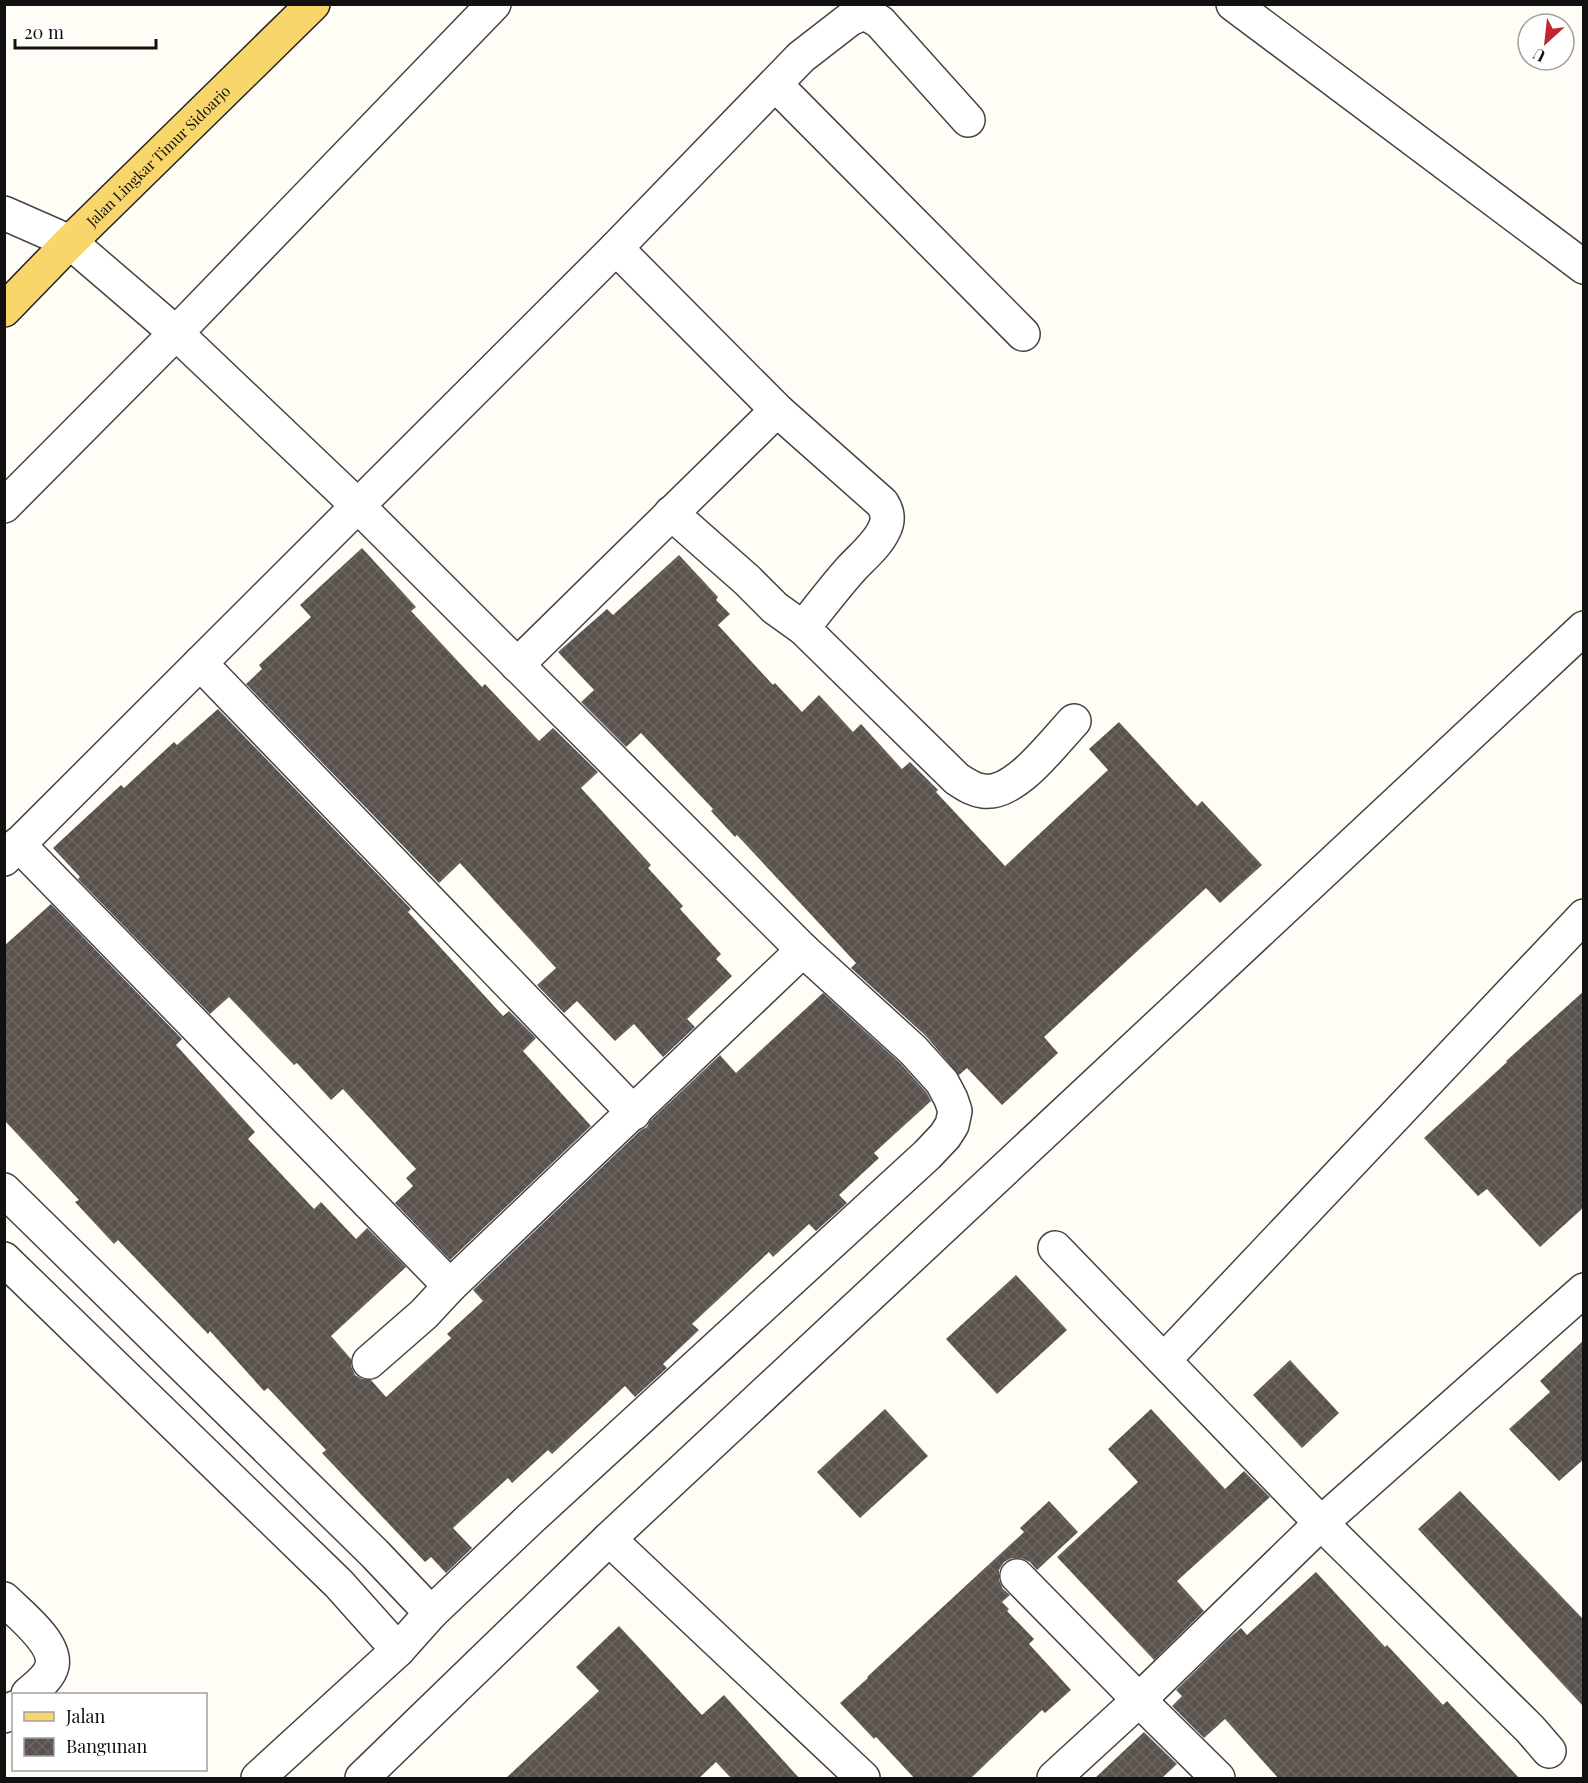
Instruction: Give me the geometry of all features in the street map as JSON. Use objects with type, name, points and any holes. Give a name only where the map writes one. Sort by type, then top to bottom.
[{"type":"main road","name":"Jalan Lingkar Timur Sidoarjo","points":[[4,310],[70,242],[313,4]]},
{"type":"street","points":[[4,507],[494,4]]},
{"type":"street","points":[[1233,4],[1584,267]]},
{"type":"street","points":[[450,1286],[11,851],[616,248],[801,57],[850,19],[867,14],[880,22],[968,120]]},
{"type":"street","points":[[776,85],[1023,334]]},
{"type":"street","points":[[4,213],[70,242],[176,333],[357,505],[803,950],[913,1050],[942,1082],[955,1111],[952,1125],[927,1155],[431,1613],[398,1650],[258,1779]]},
{"type":"street","points":[[616,248],[777,410],[886,509],[888,517],[884,531],[803,628]]},
{"type":"street","points":[[517,665],[777,410]]},
{"type":"street","points":[[671,513],[775,608],[803,628],[957,779],[972,788],[995,791],[1014,783],[1074,721]]},
{"type":"street","points":[[362,1779],[609,1539],[1584,628]]},
{"type":"street","points":[[200,663],[634,1113]]},
{"type":"street","points":[[1164,1360],[1584,916]]},
{"type":"street","points":[[369,1362],[424,1314],[450,1286],[803,950]]},
{"type":"street","points":[[4,1190],[375,1554],[431,1613]]},
{"type":"street","points":[[1055,1248],[1321,1523],[1530,1729],[1549,1751]]},
{"type":"street","points":[[4,1259],[339,1584],[398,1650]]},
{"type":"street","points":[[1054,1779],[1139,1700],[1321,1523],[1584,1290]]},
{"type":"street","points":[[113,1364],[146,1330]]},
{"type":"street","points":[[609,1539],[863,1779]]},
{"type":"street","points":[[339,1584],[375,1554]]},
{"type":"street","points":[[1017,1576],[1218,1779]]},
{"type":"street","points":[[4,1599],[43,1637],[49,1647],[52,1667],[45,1679],[30,1693]]},
{"type":"building","points":[[362,548],[416,607],[411,611],[482,687],[485,684],[539,741],[553,728],[598,772],[581,788],[651,865],[648,868],[683,906],[680,909],[721,954],[716,959],[732,976],[687,1019],[695,1027],[663,1057],[634,1024],[615,1041],[577,1001],[564,1013],[537,985],[556,968],[460,863],[439,883],[246,684],[262,669],[259,665],[311,617],[300,605]]},
{"type":"building","points":[[679,555],[718,597],[716,600],[730,614],[718,625],[773,685],[775,683],[802,712],[819,695],[853,732],[861,724],[902,769],[910,762],[1005,866],[1108,770],[1089,749],[1119,722],[1197,806],[1202,801],[1262,865],[1220,903],[1206,888],[1044,1037],[1058,1053],[1002,1105],[967,1068],[959,1075],[926,1036],[851,968],[856,963],[737,835],[735,837],[711,811],[713,809],[641,733],[626,747],[581,702],[594,690],[558,652],[607,609],[613,615]]},
{"type":"building","points":[[218,709],[411,909],[408,912],[503,1016],[509,1011],[536,1038],[523,1051],[591,1126],[450,1260],[395,1203],[413,1186],[406,1178],[416,1169],[343,1089],[331,1100],[297,1063],[294,1065],[229,997],[210,1014],[78,879],[80,877],[53,848],[121,785],[124,788],[174,742],[177,745]]},
{"type":"building","points":[[51,904],[182,1039],[176,1045],[255,1132],[248,1139],[314,1209],[321,1202],[356,1239],[367,1228],[406,1267],[331,1336],[351,1359],[355,1375],[371,1380],[386,1397],[451,1338],[447,1334],[483,1301],[473,1290],[641,1130],[647,1127],[650,1121],[720,1055],[736,1073],[823,993],[900,1063],[927,1093],[931,1101],[874,1153],[879,1158],[839,1195],[847,1203],[816,1231],[809,1224],[773,1257],[769,1252],[692,1324],[699,1330],[663,1364],[667,1368],[635,1397],[625,1386],[552,1454],[548,1450],[512,1483],[508,1478],[453,1528],[472,1548],[446,1573],[431,1557],[425,1562],[322,1453],[326,1450],[268,1388],[264,1391],[210,1331],[208,1334],[118,1240],[114,1244],[75,1202],[79,1200],[4,1120],[4,946]]},
{"type":"building","points":[[1584,991],[1584,1207],[1540,1247],[1487,1189],[1478,1196],[1424,1138]]},
{"type":"building","points":[[1016,1275],[1067,1330],[997,1394],[946,1339]]},
{"type":"building","points":[[1584,1340],[1584,1459],[1559,1481],[1509,1429],[1550,1392],[1540,1381]]},
{"type":"building","points":[[1290,1360],[1339,1413],[1302,1448],[1253,1395]]},
{"type":"building","points":[[885,1409],[928,1456],[860,1518],[817,1472]]},
{"type":"building","points":[[1151,1409],[1225,1489],[1244,1471],[1270,1497],[1177,1581],[1204,1611],[1154,1660],[1057,1557],[1138,1482],[1108,1449]]},
{"type":"building","points":[[1460,1491],[1584,1620],[1584,1707],[1418,1529]]},
{"type":"building","points":[[1049,1501],[1078,1532],[1037,1570],[1030,1562],[1021,1558],[1012,1558],[1004,1562],[999,1570],[999,1580],[1003,1589],[1010,1595],[1002,1602],[1009,1609],[1007,1611],[1034,1639],[1029,1644],[1071,1690],[1045,1713],[1042,1710],[970,1779],[915,1779],[840,1703],[1024,1532],[1020,1528]]},
{"type":"building","points":[[1316,1572],[1385,1647],[1387,1645],[1443,1705],[1447,1701],[1520,1779],[1279,1779],[1225,1719],[1204,1738],[1172,1706],[1182,1696],[1176,1690],[1229,1638],[1241,1628],[1247,1635]]},
{"type":"building","points":[[619,1626],[702,1715],[724,1695],[800,1779],[732,1779],[716,1762],[698,1779],[505,1779],[599,1691],[576,1667]]},
{"type":"building","points":[[1144,1732],[1177,1764],[1161,1779],[1094,1779]]}]
